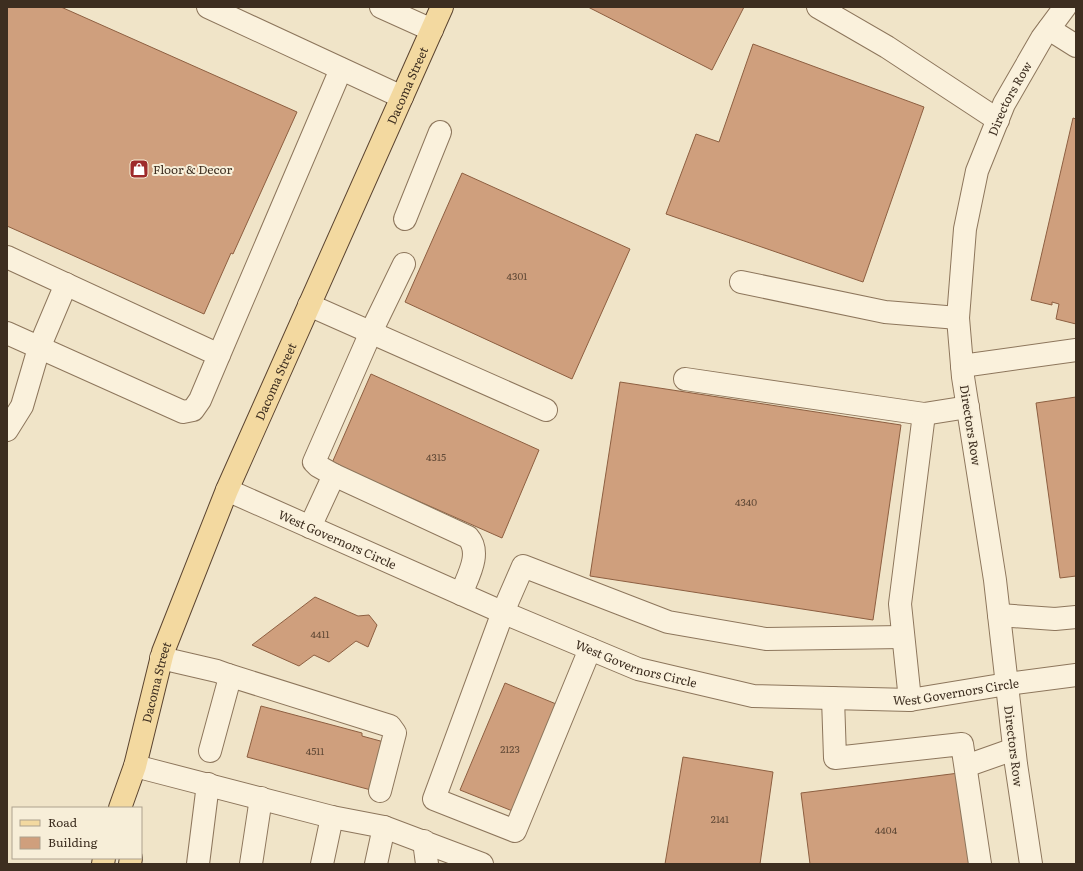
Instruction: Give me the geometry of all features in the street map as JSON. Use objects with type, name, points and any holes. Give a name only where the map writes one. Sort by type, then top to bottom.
[{"type":"main road","name":"Dacoma Street","points":[[120,807],[135,766],[161,658],[227,490],[442,7]]},
{"type":"main road","name":"Dacoma Street","points":[[134,807],[135,766]]},
{"type":"street","points":[[208,7],[402,97]]},
{"type":"street","points":[[381,7],[432,30]]},
{"type":"street","points":[[818,7],[887,47],[998,120]]},
{"type":"street","name":"Directors Row","points":[[1031,864],[1014,749],[995,580],[962,366],[958,318],[965,229],[977,171],[1004,104],[1049,29],[1065,7]]},
{"type":"street","points":[[1049,29],[1076,46]]},
{"type":"street","points":[[7,333],[183,412],[193,410],[200,400],[341,69]]},
{"type":"street","points":[[405,219],[440,132]]},
{"type":"street","points":[[7,257],[219,355]]},
{"type":"street","points":[[404,264],[371,332],[314,462],[334,475],[468,537],[473,542],[475,556],[462,594]]},
{"type":"street","points":[[741,282],[885,312],[958,318]]},
{"type":"street","points":[[7,430],[15,403],[66,284]]},
{"type":"street","points":[[309,305],[546,410]]},
{"type":"street","points":[[962,366],[1076,350]]},
{"type":"street","points":[[685,379],[924,414],[968,408]]},
{"type":"street","points":[[910,700],[900,604],[924,414]]},
{"type":"street","points":[[310,527],[334,475]]},
{"type":"street","name":"West Governors Circle","points":[[227,490],[503,612],[638,669],[754,696],[910,700],[1006,684],[1076,675]]},
{"type":"street","points":[[590,649],[515,831],[434,799],[503,612],[523,566],[668,622],[766,639],[904,637]]},
{"type":"street","points":[[999,616],[1055,619],[1076,617]]},
{"type":"street","points":[[161,658],[217,671],[390,726],[395,733],[380,791]]},
{"type":"street","points":[[210,751],[229,681],[228,675]]},
{"type":"street","points":[[833,698],[835,758],[962,744],[980,864]]},
{"type":"street","points":[[966,766],[1014,749]]},
{"type":"street","points":[[135,766],[332,817],[384,826],[482,864]]},
{"type":"street","points":[[198,864],[208,784]]},
{"type":"street","points":[[251,864],[261,798]]},
{"type":"street","points":[[322,864],[332,817]]},
{"type":"street","points":[[376,864],[384,826]]},
{"type":"street","points":[[424,841],[427,864]]},
{"type":"building","name":"Floor & Decor","points":[[7,7],[61,7],[297,112],[233,254],[231,253],[204,314],[7,226]]},
{"type":"building","points":[[588,7],[744,7],[712,70]]},
{"type":"building","points":[[753,44],[924,107],[863,282],[666,214],[696,134],[719,142]]},
{"type":"building","points":[[1073,118],[1076,119],[1076,324],[1056,319],[1059,304],[1052,302],[1052,305],[1031,300]]},
{"type":"building","points":[[462,173],[630,249],[572,379],[405,302]]},
{"type":"building","points":[[371,374],[539,450],[502,538],[332,463]]},
{"type":"building","points":[[620,382],[901,425],[873,620],[590,576]]},
{"type":"building","points":[[1076,397],[1076,576],[1060,578],[1036,403]]},
{"type":"building","points":[[315,597],[358,616],[369,615],[377,625],[368,647],[356,641],[329,662],[314,655],[299,666],[252,645]]},
{"type":"building","points":[[505,683],[561,706],[515,812],[460,790]]},
{"type":"building","points":[[261,706],[362,733],[362,736],[384,742],[371,790],[247,757]]},
{"type":"building","points":[[683,757],[773,772],[760,864],[665,864]]},
{"type":"building","points":[[959,773],[971,864],[810,864],[801,793]]},
{"type":"place","name":"Floor & Decor","points":[[139,169]]}]
